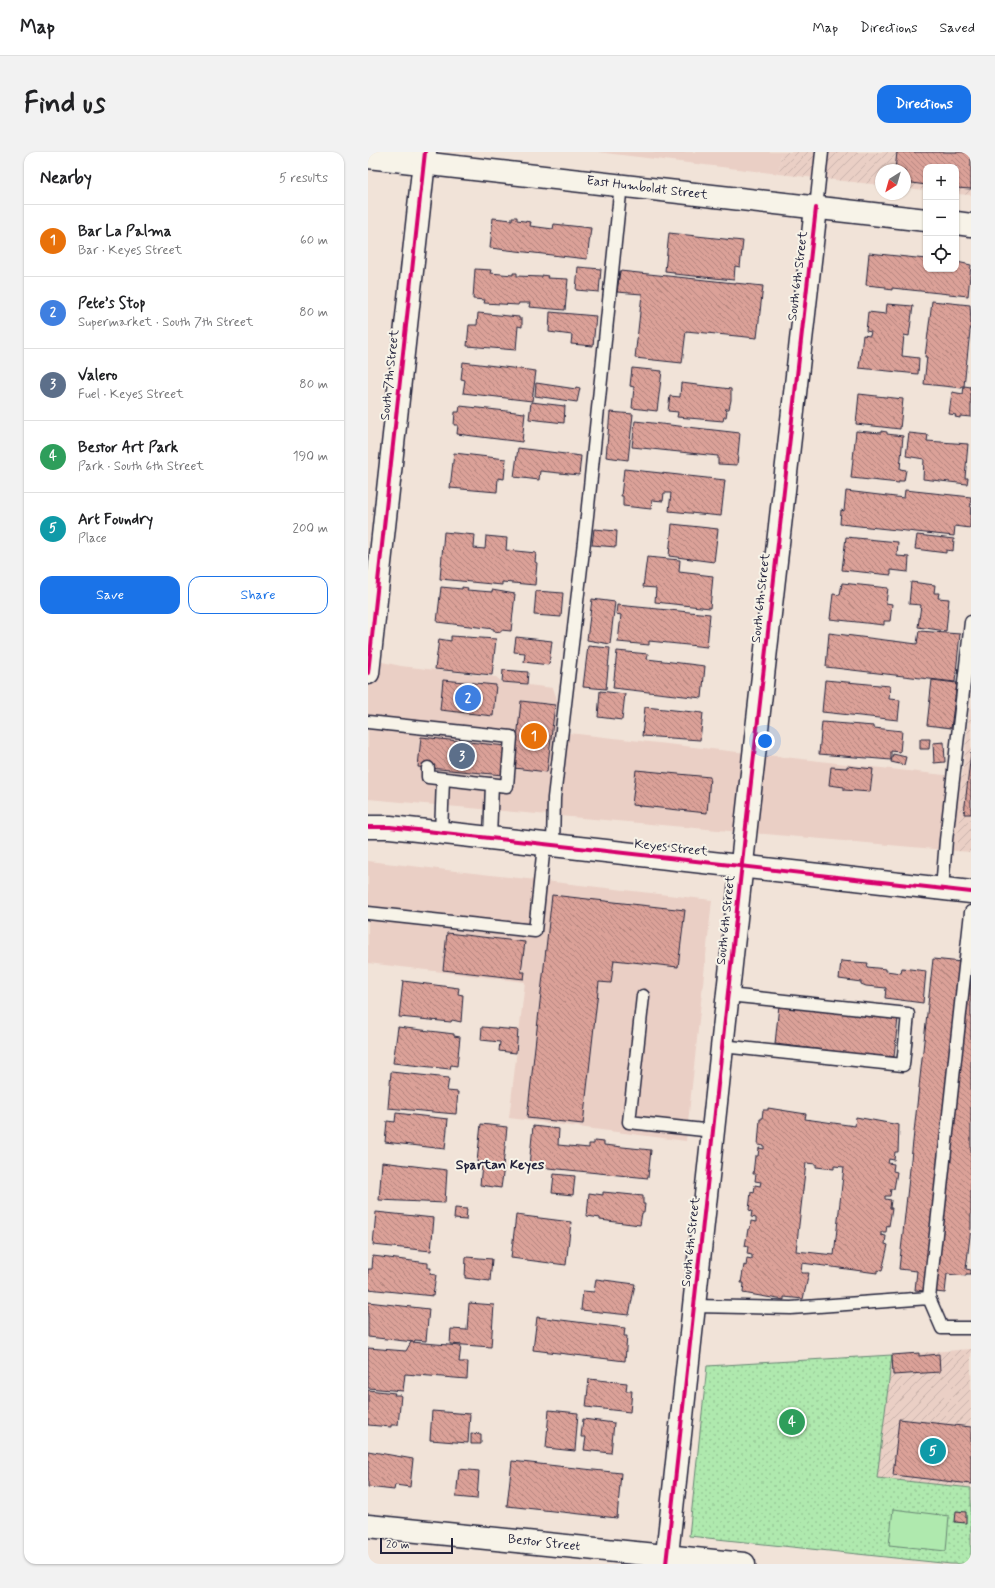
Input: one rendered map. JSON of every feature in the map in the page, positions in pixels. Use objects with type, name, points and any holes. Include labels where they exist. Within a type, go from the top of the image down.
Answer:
[{"type":"street","name":"East Humboldt Street","points":[[368,157],[424,158],[620,184],[923,220]]},
{"type":"street","name":"South 7th Street","points":[[368,673],[424,158]]},
{"type":"street","name":"South 6th Street","points":[[667,1560],[722,1046],[816,208]]},
{"type":"street","points":[[959,223],[971,225]]},
{"type":"street","name":"Keyes Street","points":[[368,827],[390,827],[441,834],[742,865],[971,892]]},
{"type":"street","name":"Bestor Street","points":[[368,1526],[667,1560],[744,1564]]},
{"type":"lane","points":[[816,208],[822,152]]},
{"type":"lane","points":[[368,913],[536,931],[549,845],[587,516],[620,184]]},
{"type":"lane","points":[[942,889],[946,840],[971,622]]},
{"type":"lane","points":[[368,722],[431,733],[486,739],[511,737],[507,786],[486,780],[457,775],[443,778],[428,777],[428,768]]},
{"type":"lane","points":[[441,834],[443,778]]},
{"type":"lane","points":[[486,780],[490,838]]},
{"type":"lane","points":[[971,912],[929,1298],[942,1328],[971,1328]]},
{"type":"lane","points":[[722,1046],[903,1065],[908,1014],[728,995]]},
{"type":"lane","points":[[643,996],[630,1122],[713,1131]]},
{"type":"lane","points":[[694,1306],[790,1308],[929,1298]]},
{"type":"shaded area","points":[[597,152],[781,152],[779,174]]},
{"type":"shaded area","points":[[781,152],[971,152],[971,195],[959,194],[959,164],[923,164],[923,190],[911,189],[911,164],[875,164],[875,184],[779,174]]},
{"type":"shaded area","points":[[368,659],[401,666],[496,677],[502,682],[553,688],[569,733],[962,777],[957,851],[368,799]]},
{"type":"shaded area","points":[[971,699],[971,852],[957,851],[962,777]]},
{"type":"shaded area","points":[[368,861],[712,900],[686,1141],[509,1118],[525,982],[368,963]]},
{"type":"shaded area","points":[[971,1349],[971,1488],[877,1478],[892,1355]]},
{"type":"green space","points":[[892,1355],[877,1478],[971,1488],[971,1564],[951,1564],[689,1536],[707,1366]]},
{"type":"green space","points":[[893,1509],[949,1516],[946,1551],[889,1545]]},
{"type":"building","points":[[897,152],[971,152],[971,189],[959,188],[959,164],[923,164],[923,185],[911,183],[911,164],[896,164]]},
{"type":"building","points":[[512,217],[517,217],[517,220],[531,222],[530,226],[553,229],[554,224],[591,228],[587,259],[490,248],[493,218],[512,220]]},
{"type":"building","points":[[669,233],[743,241],[740,267],[735,266],[734,280],[674,274],[674,272],[665,271]]},
{"type":"building","points":[[869,253],[923,259],[923,272],[959,272],[959,262],[971,265],[968,296],[892,288],[892,290],[886,289],[886,287],[866,285]]},
{"type":"building","points":[[578,267],[601,269],[599,292],[576,290]]},
{"type":"building","points":[[475,269],[491,270],[490,273],[513,275],[513,273],[517,273],[517,276],[542,277],[542,275],[548,276],[547,278],[568,279],[565,310],[529,307],[530,303],[519,303],[518,305],[484,303],[485,300],[473,299]]},
{"type":"building","points":[[620,271],[763,286],[757,338],[686,331],[682,363],[635,358],[642,294],[617,292]]},
{"type":"building","points":[[932,301],[970,305],[971,322],[964,386],[962,386],[962,388],[924,384],[927,357],[925,357]]},
{"type":"building","points":[[887,304],[913,306],[909,336],[904,335],[902,356],[919,358],[918,374],[859,368],[863,335],[870,336],[871,332],[866,331],[868,312],[886,314]]},
{"type":"building","points":[[550,312],[596,316],[593,346],[571,344],[572,335],[549,332]]},
{"type":"building","points":[[478,313],[519,317],[519,319],[522,319],[522,327],[518,326],[516,350],[467,346],[469,325],[477,325]]},
{"type":"building","points":[[463,362],[536,371],[532,401],[463,393],[465,380],[461,379]]},
{"type":"building","points":[[632,368],[662,371],[657,411],[632,408],[634,387],[630,386]]},
{"type":"building","points":[[536,383],[576,389],[576,387],[580,388],[577,402],[535,396]]},
{"type":"building","points":[[681,383],[731,389],[729,409],[725,409],[727,411],[726,417],[724,417],[723,421],[677,417],[678,412],[668,411],[670,396],[680,397]]},
{"type":"building","points":[[964,386],[971,387],[971,417],[955,417],[956,415],[949,414],[952,392],[963,394]]},
{"type":"building","points":[[859,394],[903,399],[900,429],[856,424]]},
{"type":"building","points":[[531,402],[565,406],[564,423],[529,419]]},
{"type":"building","points":[[460,406],[525,413],[522,442],[457,434],[458,425],[454,425],[455,412],[459,412]]},
{"type":"building","points":[[610,412],[633,414],[628,460],[606,457]]},
{"type":"building","points":[[635,421],[740,433],[737,465],[718,464],[718,456],[632,447]]},
{"type":"building","points":[[856,431],[881,433],[881,431],[887,432],[887,434],[903,436],[900,469],[906,470],[904,481],[899,481],[899,483],[851,478]]},
{"type":"building","points":[[909,433],[928,435],[927,441],[968,444],[965,478],[968,478],[967,484],[923,479],[924,459],[906,456]]},
{"type":"building","points":[[518,448],[581,456],[579,475],[540,471],[539,480],[514,477]]},
{"type":"building","points":[[454,453],[506,459],[504,479],[498,478],[497,492],[450,488]]},
{"type":"building","points":[[624,469],[725,480],[721,516],[669,511],[671,493],[664,493],[663,501],[652,500],[651,509],[623,506],[623,496],[621,496]]},
{"type":"building","points":[[905,490],[971,497],[970,528],[955,526],[954,536],[840,524],[841,510],[844,511],[846,491],[904,498]]},
{"type":"building","points":[[672,524],[718,529],[714,562],[669,556]]},
{"type":"building","points":[[594,529],[617,531],[616,547],[592,545]]},
{"type":"building","points":[[444,532],[475,535],[474,548],[485,549],[486,536],[507,538],[506,550],[536,553],[535,562],[537,563],[535,585],[502,582],[502,585],[440,579]]},
{"type":"building","points":[[917,535],[954,539],[953,551],[946,550],[946,553],[915,549]]},
{"type":"building","points":[[846,537],[898,542],[897,556],[909,557],[908,572],[891,570],[891,575],[842,570]]},
{"type":"building","points":[[647,557],[680,560],[679,572],[713,576],[710,608],[655,602],[656,588],[643,587]]},
{"type":"building","points":[[911,582],[935,585],[934,593],[939,593],[938,598],[949,599],[946,631],[918,627],[921,605],[909,604]]},
{"type":"building","points":[[842,583],[888,588],[886,603],[892,604],[890,621],[884,621],[884,625],[830,619],[833,594],[840,595]]},
{"type":"building","points":[[441,587],[462,589],[462,587],[468,588],[467,590],[492,592],[492,590],[515,594],[511,631],[501,630],[501,632],[494,631],[494,629],[437,622]]},
{"type":"building","points":[[536,591],[563,593],[561,617],[534,615]]},
{"type":"building","points":[[592,599],[615,602],[610,644],[587,640]]},
{"type":"building","points":[[617,605],[710,614],[707,647],[649,641],[649,645],[618,642],[621,615],[616,614]]},
{"type":"building","points":[[919,631],[960,634],[955,682],[826,667],[829,633],[917,644]]},
{"type":"building","points":[[451,636],[496,639],[492,675],[435,669],[439,639],[451,641]]},
{"type":"building","points":[[516,637],[552,641],[549,665],[524,662],[525,653],[514,652]]},
{"type":"building","points":[[588,646],[610,648],[606,689],[583,687]]},
{"type":"building","points":[[617,651],[648,654],[647,659],[705,666],[702,698],[613,688]]},
{"type":"building","points":[[503,670],[528,672],[527,684],[502,682]]},
{"type":"building","points":[[443,680],[496,685],[493,716],[440,710]]},
{"type":"building","points":[[825,680],[890,686],[889,699],[900,700],[898,720],[822,712]]},
{"type":"building","points":[[932,680],[957,683],[951,728],[927,725]]},
{"type":"building","points":[[600,691],[625,694],[622,720],[598,717]]},
{"type":"building","points":[[521,701],[555,705],[547,772],[514,768]]},
{"type":"building","points":[[645,707],[703,713],[700,740],[642,736]]},
{"type":"building","points":[[822,722],[874,726],[874,728],[902,731],[900,752],[891,751],[891,760],[819,754]]},
{"type":"building","points":[[421,737],[506,746],[503,775],[418,767]]},
{"type":"building","points":[[920,739],[930,739],[929,749],[920,749]]},
{"type":"building","points":[[944,742],[945,762],[934,763],[933,743]]},
{"type":"building","points":[[971,752],[971,814],[964,814]]},
{"type":"building","points":[[893,754],[906,757],[904,765],[891,762]]},
{"type":"building","points":[[847,766],[873,769],[870,792],[844,790],[844,787],[829,785],[831,767],[847,768]]},
{"type":"building","points":[[636,770],[710,777],[707,813],[632,805]]},
{"type":"building","points":[[552,895],[685,910],[678,967],[614,960],[611,983],[599,982],[583,1124],[527,1118]]},
{"type":"building","points":[[447,933],[525,942],[521,972],[525,972],[524,979],[443,970]]},
{"type":"building","points":[[933,959],[971,963],[971,1228],[966,1269],[971,1270],[971,1274],[966,1274],[966,1276],[947,1274],[945,1293],[915,1290],[917,1271],[899,1269]]},
{"type":"building","points":[[841,961],[868,963],[867,967],[886,969],[886,971],[901,973],[902,968],[926,971],[923,1003],[885,998],[886,988],[866,986],[861,984],[861,982],[839,979]]},
{"type":"building","points":[[403,981],[459,988],[458,994],[463,995],[461,1022],[452,1020],[451,1022],[399,1017]]},
{"type":"building","points":[[779,1005],[898,1018],[894,1057],[889,1056],[889,1058],[775,1044]]},
{"type":"building","points":[[398,1027],[454,1034],[454,1036],[460,1037],[457,1066],[451,1065],[450,1069],[393,1063]]},
{"type":"building","points":[[482,1027],[518,1030],[516,1053],[499,1051],[500,1042],[481,1040]]},
{"type":"building","points":[[391,1072],[449,1078],[447,1091],[458,1092],[456,1114],[388,1108]]},
{"type":"building","points":[[768,1108],[806,1114],[805,1119],[855,1126],[856,1117],[899,1125],[898,1152],[895,1152],[894,1160],[889,1159],[888,1163],[894,1164],[893,1171],[897,1172],[894,1189],[891,1189],[890,1196],[885,1196],[885,1199],[891,1200],[890,1208],[892,1208],[889,1226],[887,1225],[886,1232],[881,1232],[881,1235],[886,1236],[885,1244],[888,1245],[882,1271],[877,1270],[877,1273],[802,1263],[801,1273],[809,1273],[803,1299],[784,1297],[784,1300],[743,1293],[744,1283],[741,1283],[744,1265],[746,1266],[747,1258],[752,1259],[752,1255],[747,1254],[748,1247],[745,1246],[748,1229],[750,1229],[751,1221],[756,1222],[756,1218],[751,1217],[752,1211],[749,1210],[751,1192],[754,1193],[755,1185],[760,1186],[761,1182],[755,1181],[756,1174],[753,1174],[755,1156],[758,1156],[759,1148],[764,1149],[764,1146],[758,1145],[760,1119],[762,1119],[763,1110],[768,1110]],"holes":[[[806,1163],[816,1164],[816,1167],[834,1169],[834,1166],[844,1167],[834,1255],[796,1251]]]},
{"type":"building","points":[[396,1113],[448,1119],[445,1149],[385,1142],[387,1121],[395,1122]]},
{"type":"building","points":[[481,1124],[507,1127],[503,1166],[477,1162]]},
{"type":"building","points":[[533,1126],[559,1129],[558,1145],[589,1148],[589,1144],[594,1144],[594,1141],[604,1142],[604,1145],[651,1150],[648,1178],[529,1166]]},
{"type":"building","points":[[382,1162],[447,1170],[445,1203],[379,1200]]},
{"type":"building","points":[[482,1164],[504,1167],[501,1188],[480,1185]]},
{"type":"building","points":[[554,1174],[575,1176],[573,1195],[552,1193]]},
{"type":"building","points":[[603,1192],[643,1196],[643,1204],[645,1204],[640,1225],[600,1220],[600,1218],[587,1216],[589,1193],[603,1195]]},
{"type":"building","points":[[455,1208],[467,1209],[466,1220],[454,1219]]},
{"type":"building","points":[[376,1212],[434,1218],[431,1251],[373,1245]]},
{"type":"building","points":[[516,1215],[571,1222],[566,1265],[511,1258]]},
{"type":"building","points":[[373,1256],[428,1263],[428,1268],[431,1268],[430,1274],[436,1275],[433,1296],[368,1289],[368,1269],[372,1269]]},
{"type":"building","points":[[466,1257],[492,1259],[490,1281],[465,1278]]},
{"type":"building","points":[[596,1279],[635,1284],[629,1315],[581,1310],[583,1291],[594,1292]]},
{"type":"building","points":[[368,1302],[429,1309],[426,1341],[415,1340],[414,1342],[368,1337]]},
{"type":"building","points":[[469,1303],[494,1305],[491,1347],[450,1344],[451,1329],[467,1330]]},
{"type":"building","points":[[537,1317],[625,1328],[624,1336],[627,1336],[625,1361],[533,1350]]},
{"type":"building","points":[[411,1342],[461,1346],[459,1362],[468,1362],[467,1379],[405,1374],[403,1391],[368,1388],[368,1348],[406,1351]]},
{"type":"building","points":[[919,1353],[919,1356],[939,1354],[940,1372],[893,1375],[892,1355]]},
{"type":"building","points":[[589,1379],[627,1383],[626,1391],[632,1391],[630,1412],[586,1407]]},
{"type":"building","points":[[368,1390],[401,1395],[398,1425],[391,1425],[391,1427],[368,1425]]},
{"type":"building","points":[[549,1410],[578,1413],[575,1451],[546,1448]]},
{"type":"building","points":[[432,1411],[470,1414],[468,1443],[430,1440]]},
{"type":"building","points":[[583,1419],[614,1423],[611,1453],[584,1450],[586,1437],[581,1437]]},
{"type":"building","points":[[899,1419],[971,1427],[971,1484],[893,1475]]},
{"type":"building","points":[[471,1433],[481,1434],[481,1444],[471,1444]]},
{"type":"building","points":[[368,1451],[413,1459],[410,1487],[395,1485],[394,1490],[368,1487]]},
{"type":"building","points":[[512,1461],[621,1473],[617,1518],[507,1506]]},
{"type":"building","points":[[459,1469],[479,1471],[477,1499],[456,1497]]},
{"type":"building","points":[[956,1511],[966,1512],[966,1523],[955,1522]]},
{"type":"cycle path","points":[[368,673],[425,152]]},
{"type":"cycle path","points":[[666,1564],[747,817],[816,208]]},
{"type":"cycle path","points":[[368,827],[390,827],[971,892]]},
{"type":"place","name":"Pete’s Stop","points":[[468,698]]},
{"type":"place","name":"Bar La Palma","points":[[534,736]]},
{"type":"place","name":"Valero","points":[[462,756]]},
{"type":"place","name":"Bestor Art Park","points":[[792,1422]]},
{"type":"place","name":"Art Foundry","points":[[933,1451]]},
{"type":"district","name":"Spartan Keyes","points":[[500,1165]]}]
